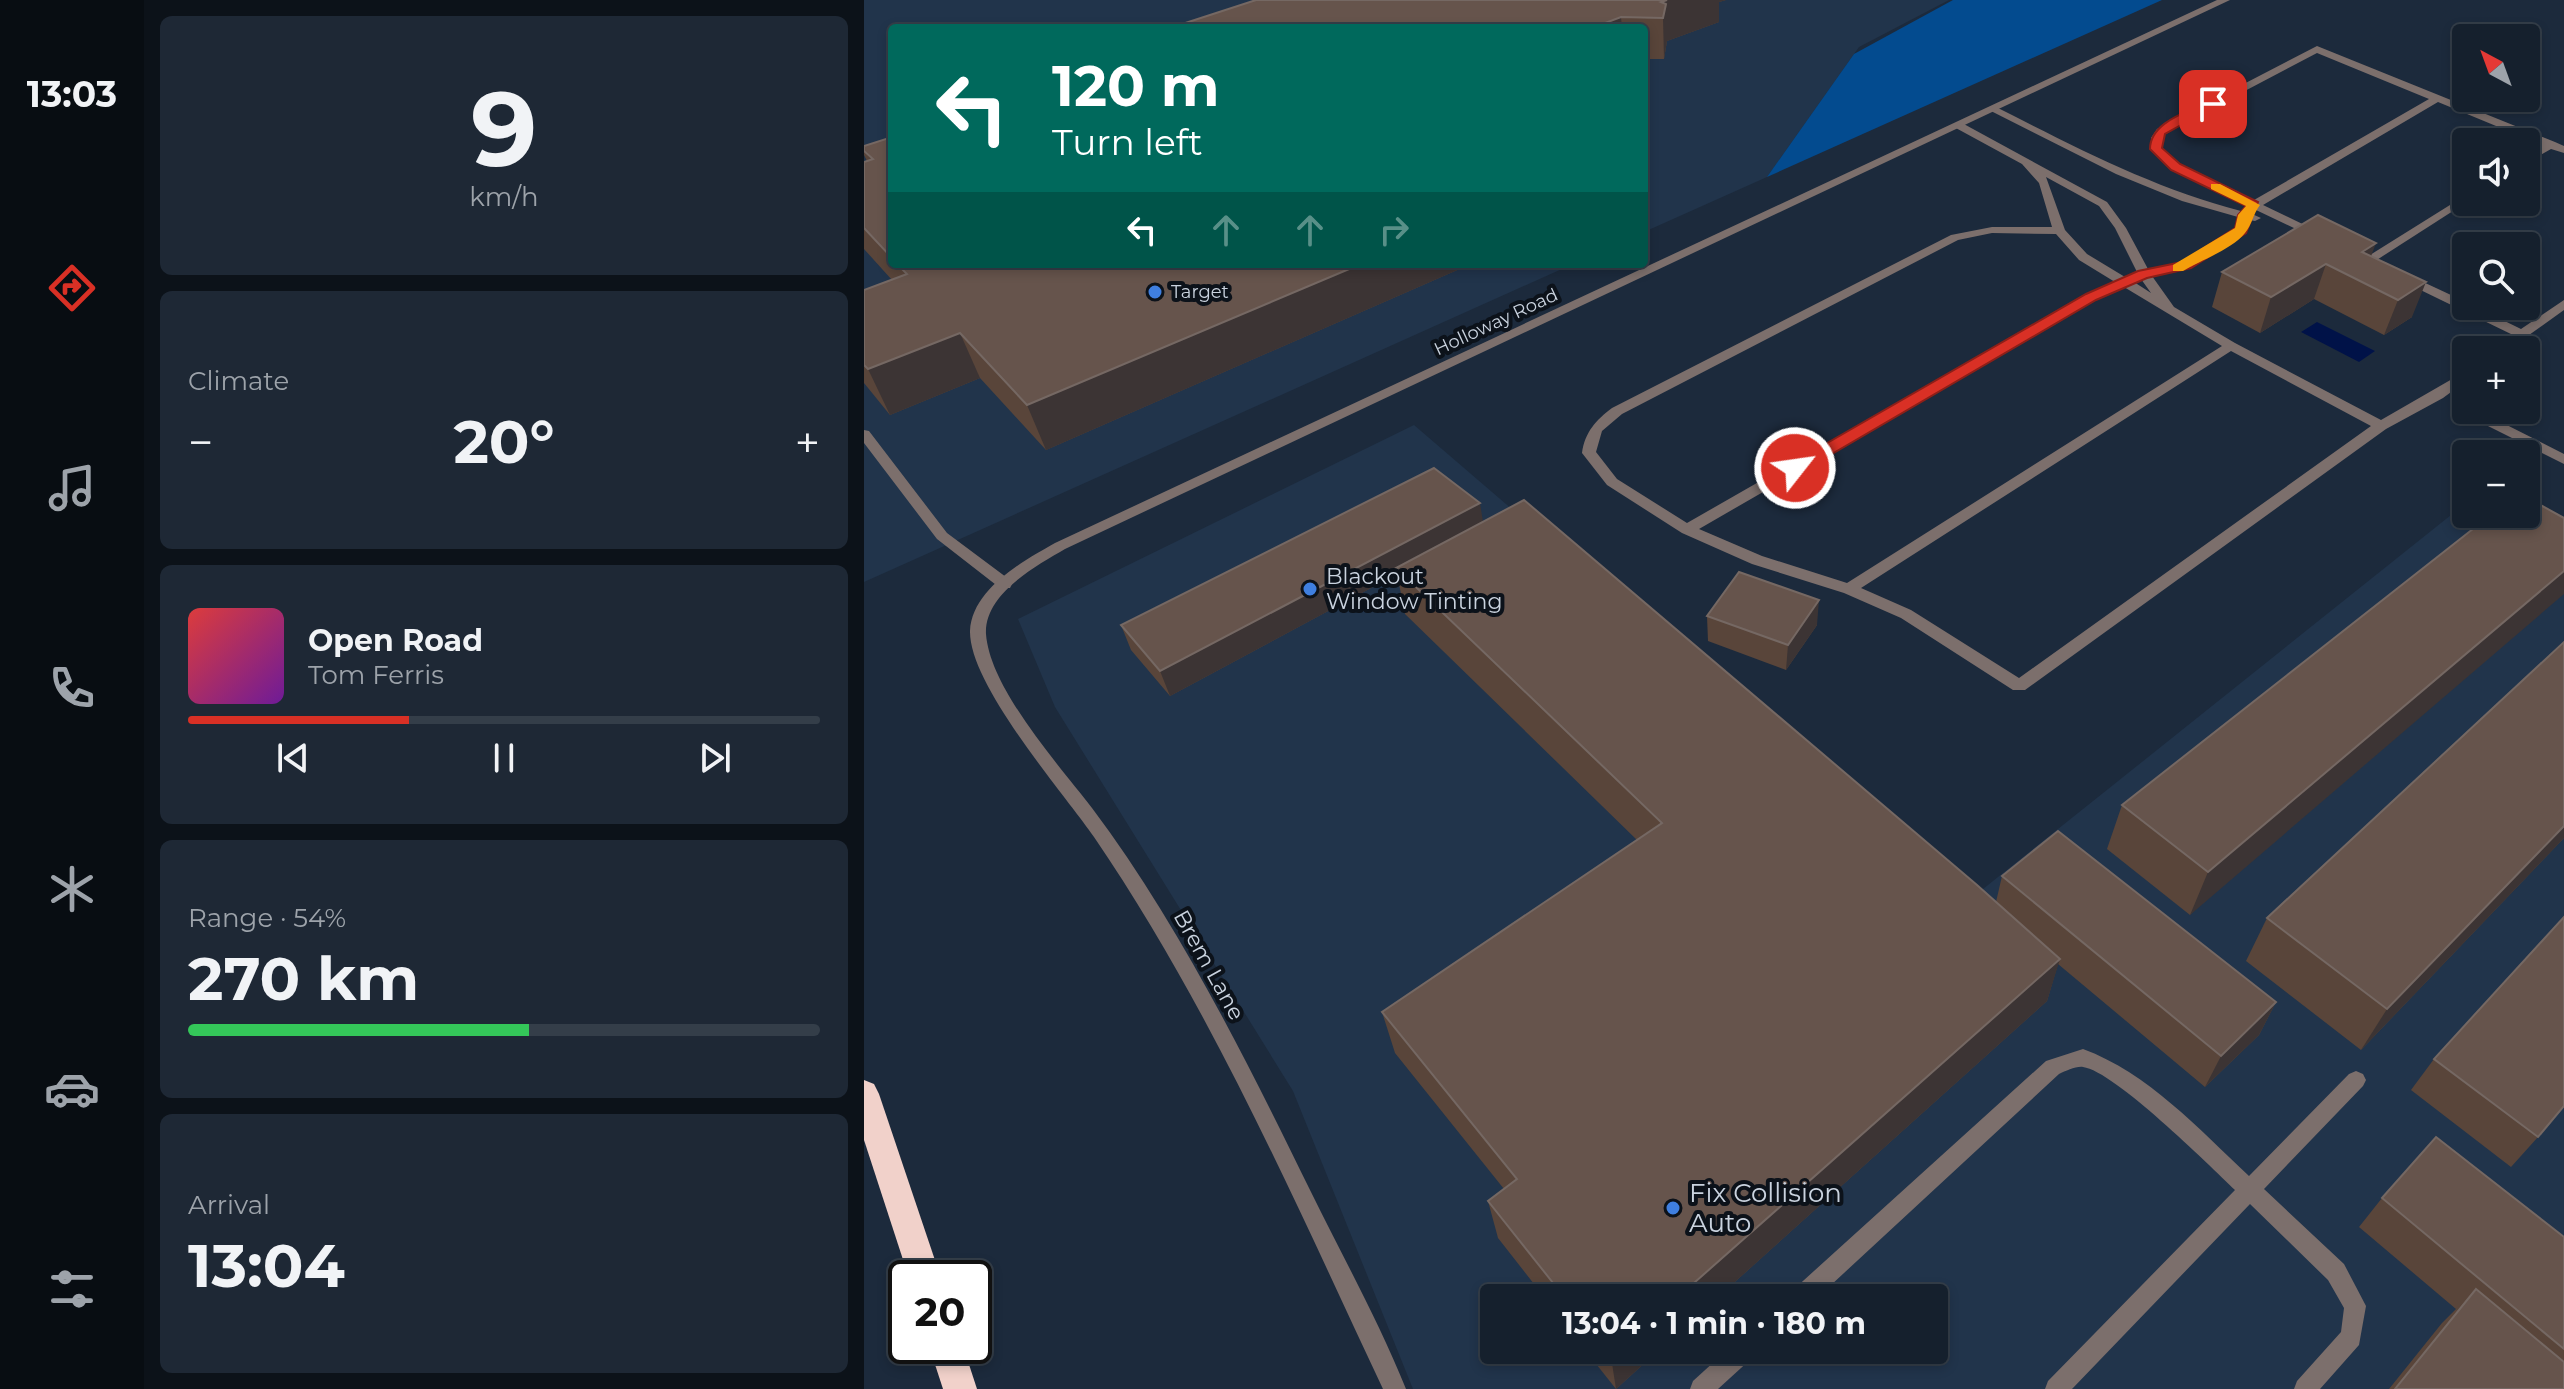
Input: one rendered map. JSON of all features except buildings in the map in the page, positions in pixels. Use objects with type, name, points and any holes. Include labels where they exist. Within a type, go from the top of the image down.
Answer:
[{"type":"highway","points":[[864,1094],[919,1260]]},
{"type":"highway","points":[[952,1364],[960,1389]]},
{"type":"street","name":"Holloway Road","points":[[1005,584],[1032,561],[1060,546],[2225,0]]},
{"type":"street","points":[[2249,210],[2163,158],[2156,149],[2156,138],[2161,131],[2317,49],[2564,150]]},
{"type":"street","points":[[1687,530],[2091,297],[2142,274],[2186,265],[2242,230],[2249,210],[2438,98]]},
{"type":"street","points":[[1992,109],[2130,178],[2249,210],[2300,227],[2327,240]]},
{"type":"street","points":[[1958,125],[2103,204],[2115,217],[2142,274],[2165,301],[2188,321]]},
{"type":"street","points":[[2540,151],[2551,144]]},
{"type":"street","points":[[2022,158],[2044,182],[2059,231],[2083,257],[2231,346],[2381,426]]},
{"type":"street","points":[[2368,260],[2452,207]]},
{"type":"street","points":[[2059,231],[1992,230],[1955,237],[1617,411],[1600,424],[1590,440],[1589,453],[1596,466],[1612,482],[1687,530],[1757,560],[1849,589],[1906,614],[2019,686],[2381,426],[2452,385]]},
{"type":"street","points":[[2355,254],[2382,267]]},
{"type":"street","points":[[2396,274],[2522,334]]},
{"type":"street","points":[[2519,336],[2564,304]]},
{"type":"street","points":[[1849,589],[2231,346]]},
{"type":"street","points":[[2438,395],[2452,402]]},
{"type":"street","points":[[2494,424],[2564,460]]},
{"type":"street","points":[[864,434],[942,536],[1005,584]]},
{"type":"street","name":"Brem Lane","points":[[1005,584],[986,607],[978,630],[981,651],[990,673],[1024,729],[1090,817],[1145,900],[1201,998],[1268,1124],[1395,1389]]},
{"type":"street","points":[[1816,1284],[2053,1067],[2083,1058],[2110,1068],[2150,1098],[2336,1272],[2355,1306],[2351,1337],[2305,1389]]},
{"type":"street","points":[[2056,1389],[2356,1080]]},
{"type":"street","points":[[1701,1389],[1729,1364]]},
{"type":"shaded area","points":[[864,0],[1949,0],[1859,47],[1767,177],[1648,230],[1648,24],[888,24],[888,268],[1564,268],[864,582]]},
{"type":"shaded area","points":[[1953,0],[2162,0],[1767,177],[1854,54]]},
{"type":"shaded area","points":[[2317,322],[2375,351],[2359,362],[2301,332]]},
{"type":"shaded area","points":[[1414,425],[1968,901],[2452,514],[2452,528],[2532,528],[2564,546],[2564,1389],[1413,1389],[1293,1091],[1055,707],[1018,619]]},
{"type":"slow traffic","points":[[2178,268],[2242,230],[2244,215],[2254,205],[2215,186]]},
{"type":"place","name":"Target","points":[[1155,292]]},
{"type":"place","name":"Blackout Window Tinting","points":[[1310,589]]},
{"type":"place","name":"Fix Collision Auto","points":[[1673,1208]]},
{"type":"route","points":[[1795,468],[2091,297],[2142,274],[2186,265],[2242,230],[2244,215],[2254,205],[2176,167],[2156,149],[2156,138],[2161,131],[2213,104]]}]
